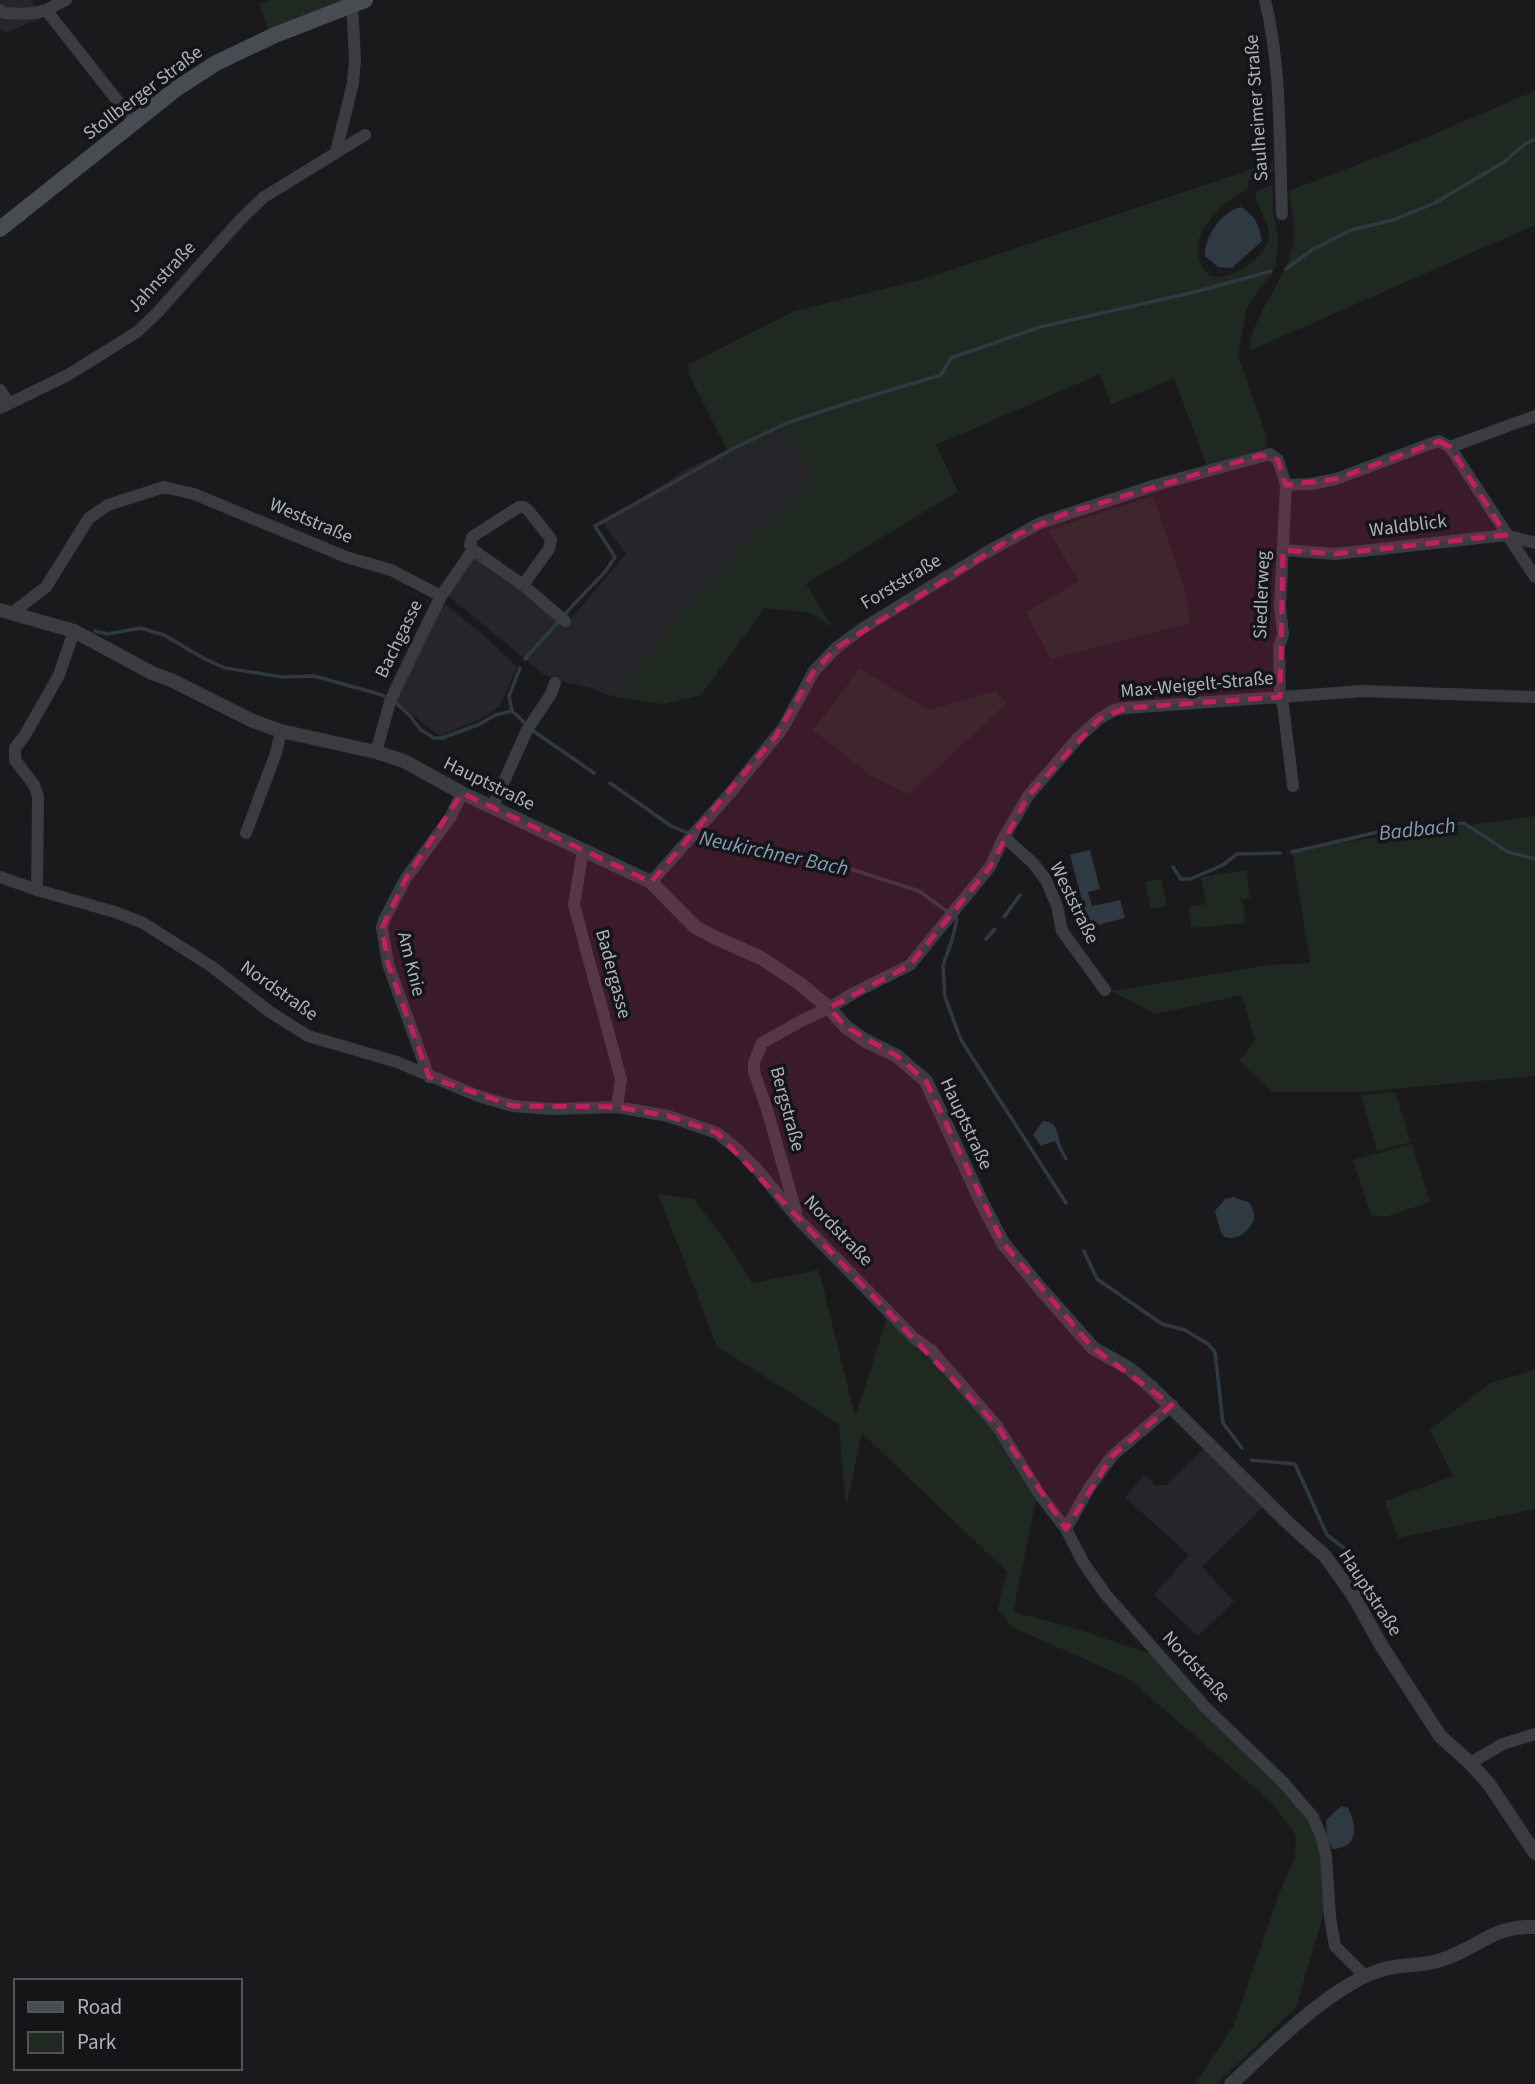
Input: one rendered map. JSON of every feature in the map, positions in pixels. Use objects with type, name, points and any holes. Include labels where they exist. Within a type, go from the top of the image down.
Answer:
[{"type":"main road","name":"Stollberger Straße","points":[[0,229],[176,89],[216,63],[275,35],[359,2]]},
{"type":"street","points":[[0,10],[4,13],[34,14],[66,0]]},
{"type":"street","name":"Saulheimer Straße","points":[[1265,0],[1272,31],[1278,104],[1282,214]]},
{"type":"street","points":[[336,152],[353,83],[359,2]]},
{"type":"street","points":[[46,10],[135,123]]},
{"type":"street","name":"Jahnstraße","points":[[4,406],[68,375],[137,332],[264,197],[365,135]]},
{"type":"street","points":[[0,390],[4,406]]},
{"type":"street","points":[[1450,447],[1535,416]]},
{"type":"street","points":[[1286,485],[1336,479],[1439,441],[1450,447],[1535,577]]},
{"type":"street","name":"Siedlerweg","points":[[1270,454],[1278,460],[1286,485],[1280,606],[1283,635],[1279,646],[1280,697],[1293,786]]},
{"type":"street","name":"Forststraße","points":[[651,882],[731,792],[783,728],[814,671],[836,648],[863,628],[1040,523],[1156,485],[1270,454]]},
{"type":"street","name":"Weststraße","points":[[6,612],[46,587],[89,518],[108,505],[164,487],[194,494],[346,558],[391,570],[441,596]]},
{"type":"street","name":"Bachgasse","points":[[376,752],[391,700],[441,596],[473,550],[470,545],[472,537],[519,507],[528,510],[551,539],[549,549],[523,585]]},
{"type":"street","name":"Waldblick","points":[[1284,550],[1335,554],[1506,535],[1535,543]]},
{"type":"street","points":[[473,550],[523,585],[561,617]]},
{"type":"street","name":"Hauptstraße","points":[[6,612],[74,631],[152,673],[253,721],[281,731],[376,752],[404,761],[492,808],[651,882],[695,927],[761,958],[830,1008],[846,1027],[866,1041],[897,1056],[926,1081],[1003,1243],[1093,1348],[1130,1370],[1172,1405],[1288,1523],[1325,1556],[1353,1595],[1381,1645],[1440,1736],[1489,1784],[1535,1853]]},
{"type":"street","points":[[37,890],[38,796],[34,785],[13,756],[15,748],[59,675],[74,631]]},
{"type":"street","points":[[492,808],[529,727],[551,694],[555,683]]},
{"type":"street","name":"Max-Weigelt-Straße","points":[[830,1008],[910,965],[990,867],[1004,836],[1028,796],[1078,738],[1099,719],[1114,710],[1363,691],[1535,697]]},
{"type":"street","points":[[246,834],[276,754],[281,731]]},
{"type":"street","name":"Am Knie","points":[[429,1077],[388,964],[382,928],[406,878],[450,818],[462,793]]},
{"type":"street","name":"Weststraße","points":[[1004,836],[1033,863],[1046,880],[1057,905],[1062,931],[1105,990]]},
{"type":"street","name":"Badergasse","points":[[583,850],[574,905],[621,1079],[617,1107]]},
{"type":"street","name":"Nordstraße","points":[[0,877],[143,923],[211,966],[270,1012],[308,1036],[397,1062],[478,1096],[513,1106],[552,1109],[617,1107],[668,1116],[717,1133],[756,1168],[798,1219],[914,1338],[931,1350],[997,1426],[1040,1495],[1066,1529],[1083,1562],[1132,1626],[1206,1708],[1282,1781],[1313,1817],[1326,1856],[1330,1917],[1335,1945],[1365,1976]]},
{"type":"street","name":"Bergstraße","points":[[798,1219],[754,1072],[754,1062],[762,1043],[769,1037],[830,1008]]},
{"type":"street","points":[[1066,1529],[1112,1456],[1172,1405]]},
{"type":"street","points":[[1470,1763],[1503,1744],[1535,1734]]},
{"type":"street","points":[[1231,2084],[1292,2028],[1338,1992],[1365,1976],[1382,1969],[1440,1961],[1505,1929],[1535,1927]]},
{"type":"highlighted area","points":[[1439,441],[1450,447],[1506,535],[1335,554],[1283,550],[1280,697],[1126,708],[1099,719],[1028,796],[990,867],[910,965],[829,1008],[846,1027],[897,1056],[926,1081],[1003,1243],[1093,1348],[1172,1405],[1112,1456],[1066,1529],[997,1426],[717,1133],[668,1116],[617,1107],[513,1106],[429,1077],[388,964],[382,928],[406,878],[462,793],[651,882],[775,737],[814,671],[836,648],[1018,534],[1064,514],[1261,455],[1278,460],[1286,485],[1336,479]]},
{"type":"shaded area","points":[[0,0],[32,0],[42,18],[6,33],[0,29]]},
{"type":"shaded area","points":[[1241,207],[1256,221],[1262,241],[1232,268],[1218,267],[1205,256],[1211,233],[1221,219]]},
{"type":"shaded area","points":[[780,431],[815,477],[747,539],[614,697],[543,674],[446,594],[475,558],[567,623],[626,554],[603,523],[687,469],[727,450],[744,449],[746,454]]},
{"type":"shaded area","points":[[442,602],[486,637],[517,667],[500,706],[481,719],[440,736],[394,701]]},
{"type":"shaded area","points":[[1090,850],[1100,889],[1088,892],[1092,906],[1120,900],[1125,918],[1089,927],[1070,855]]},
{"type":"shaded area","points":[[1043,1121],[1056,1128],[1068,1159],[1065,1161],[1055,1141],[1041,1146],[1033,1135]]},
{"type":"shaded area","points":[[1233,1197],[1250,1203],[1254,1221],[1242,1235],[1229,1238],[1224,1237],[1220,1230],[1215,1211],[1225,1199]]},
{"type":"shaded area","points":[[1205,1448],[1262,1508],[1202,1567],[1234,1601],[1198,1636],[1154,1595],[1189,1555],[1125,1497],[1145,1475],[1155,1485],[1166,1485]]},
{"type":"shaded area","points":[[1341,1806],[1348,1808],[1354,1834],[1348,1845],[1333,1849],[1327,1838],[1326,1820]]},
{"type":"green space","points":[[270,0],[348,0],[269,30],[259,4]]},
{"type":"green space","points":[[1535,91],[1535,225],[1249,351],[1260,314],[1285,268],[1292,248],[1294,224],[1289,191],[1413,143]]},
{"type":"green space","points":[[1273,162],[1273,172],[1247,181],[1248,187],[1216,213],[1202,231],[1198,248],[1204,270],[1213,276],[1224,276],[1248,265],[1265,247],[1269,238],[1268,226],[1258,204],[1256,191],[1273,185],[1273,212],[1278,236],[1276,264],[1272,274],[1246,310],[1238,356],[1267,437],[1266,448],[1207,466],[1174,378],[1111,405],[1100,374],[936,445],[958,491],[806,584],[832,627],[811,613],[765,608],[701,695],[662,704],[614,697],[747,539],[815,477],[780,431],[746,454],[744,449],[727,450],[690,377],[688,365],[795,311],[921,280]]},
{"type":"green space","points":[[1153,496],[1186,594],[1190,623],[1051,659],[1026,612],[1079,581],[1048,530]]},
{"type":"green space","points":[[860,669],[929,710],[995,691],[1007,703],[909,794],[873,777],[813,730]]},
{"type":"green space","points":[[1535,816],[1535,1076],[1359,1092],[1273,1092],[1239,1061],[1255,1041],[1242,995],[1156,1014],[1111,991],[1268,965],[1310,963],[1292,849]]},
{"type":"green space","points":[[1246,870],[1250,898],[1238,900],[1242,901],[1244,907],[1245,923],[1191,928],[1189,907],[1206,904],[1201,877]]},
{"type":"green space","points":[[1161,879],[1167,906],[1151,909],[1145,882]]},
{"type":"green space","points":[[1395,1092],[1411,1142],[1377,1151],[1361,1095]]},
{"type":"green space","points":[[1412,1144],[1430,1202],[1385,1217],[1371,1215],[1353,1160]]},
{"type":"green space","points":[[658,1194],[694,1199],[725,1240],[752,1283],[819,1270],[855,1417],[887,1318],[945,1371],[992,1426],[1037,1495],[1013,1612],[1074,1628],[1154,1655],[1279,1782],[1309,1820],[1324,1856],[1327,1902],[1296,2007],[1217,2084],[1195,2084],[1233,2027],[1279,1894],[1295,1857],[1296,1835],[1272,1803],[1129,1679],[1012,1627],[998,1610],[1007,1572],[862,1433],[846,1507],[839,1424],[717,1346]]},
{"type":"green space","points":[[1535,1370],[1535,1509],[1398,1538],[1385,1501],[1453,1476],[1430,1430],[1490,1383]]},
{"type":"waterway","points":[[1286,269],[1312,250],[1351,230],[1393,220],[1435,203],[1504,162],[1535,139]]},
{"type":"waterway","points":[[525,659],[605,572],[615,557],[595,526],[732,449],[787,423],[941,375],[951,358],[1040,327],[1195,292],[1271,271]]},
{"type":"waterway","name":"Neukirchner Bach","points":[[95,631],[107,634],[141,628],[164,635],[225,668],[283,677],[314,676],[388,698]]},
{"type":"waterway","points":[[512,711],[509,696],[520,668]]},
{"type":"waterway","name":"Neukirchner Bach","points":[[395,702],[421,730],[434,738],[442,738],[480,724],[495,715],[512,711],[527,725]]},
{"type":"waterway","name":"Neukirchner Bach","points":[[532,730],[594,773]]},
{"type":"waterway","name":"Neukirchner Bach","points":[[610,783],[671,826],[690,834]]},
{"type":"waterway","name":"Badbach","points":[[1292,852],[1378,832],[1464,823],[1508,852],[1535,859]]},
{"type":"waterway","name":"Neukirchner Bach","points":[[697,838],[823,860],[919,891],[948,912]]},
{"type":"waterway","points":[[1173,867],[1181,879],[1190,879],[1223,865],[1237,854],[1280,853]]},
{"type":"waterway","points":[[1004,917],[1020,895]]},
{"type":"waterway","name":"Neukirchner Bach","points":[[954,917],[957,919],[943,965],[945,997],[961,1040],[1066,1203]]},
{"type":"waterway","points":[[986,939],[995,929]]},
{"type":"waterway","name":"Neukirchner Bach","points":[[1084,1251],[1097,1279],[1162,1324],[1185,1330],[1208,1344],[1215,1352],[1223,1423],[1242,1448]]},
{"type":"waterway","name":"Neukirchner Bach","points":[[1251,1460],[1295,1464],[1327,1535],[1344,1548],[1357,1564],[1360,1575],[1359,1590]]}]
